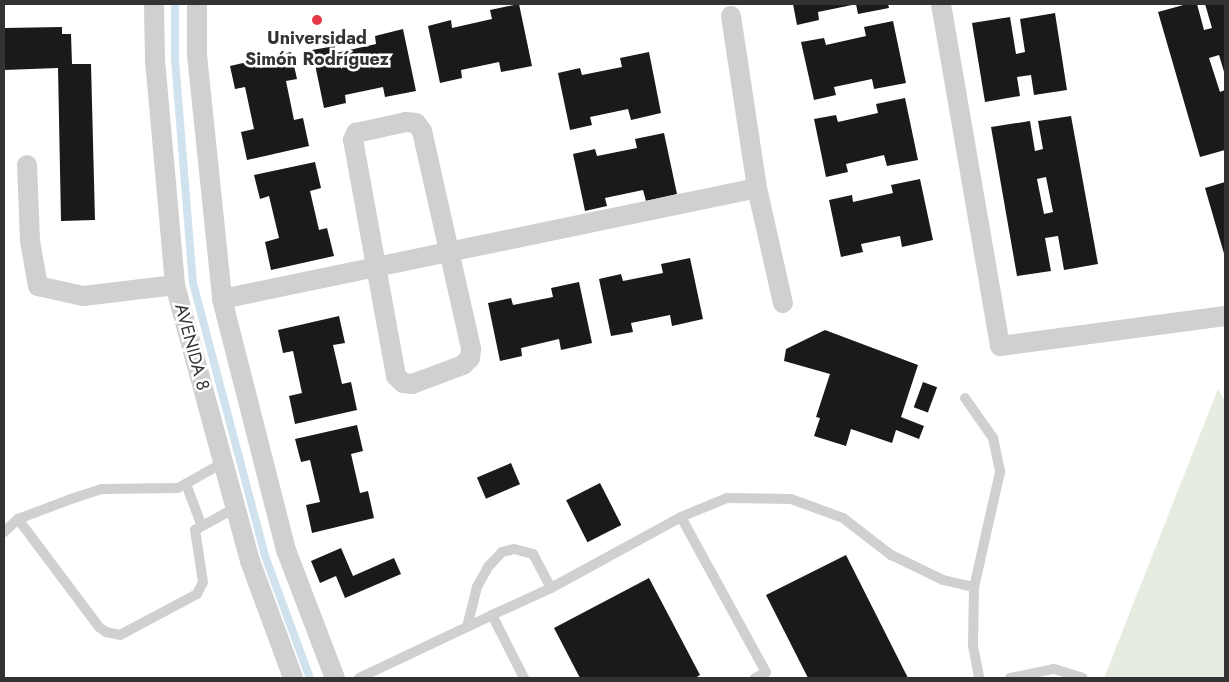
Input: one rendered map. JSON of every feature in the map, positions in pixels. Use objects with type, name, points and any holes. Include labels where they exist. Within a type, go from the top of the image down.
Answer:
[{"type":"street","name":"AVENIDA 8","points":[[154,4],[155,60],[175,285],[250,561],[293,678]]},
{"type":"street","points":[[197,4],[197,55],[222,300],[286,550],[335,678]]},
{"type":"street","points":[[941,4],[1000,346],[1225,316]]},
{"type":"street","points":[[731,16],[757,188],[783,303]]},
{"type":"street","points":[[406,122],[416,123],[422,130],[472,349],[470,358],[463,365],[412,384],[403,383],[396,376],[375,269],[354,150],[356,133],[406,122]]},
{"type":"street","points":[[27,164],[30,241],[38,286],[83,296],[175,285]]},
{"type":"street","points":[[222,300],[757,188]]},
{"type":"lane","points":[[965,398],[992,438],[1000,472],[974,587],[973,646],[979,678]]},
{"type":"lane","points":[[4,532],[18,519],[102,489],[178,488],[223,463]]},
{"type":"lane","points":[[186,484],[201,524]]},
{"type":"lane","points":[[359,678],[551,588],[681,517],[726,498],[791,498],[843,518],[891,555],[943,580],[974,587]]},
{"type":"lane","points":[[18,519],[99,626],[106,632],[120,635],[197,594],[203,582],[195,530],[201,524],[236,508]]},
{"type":"lane","points":[[681,517],[767,675],[755,678]]},
{"type":"lane","points":[[466,627],[476,587],[488,567],[502,552],[514,549],[533,554],[551,588]]},
{"type":"lane","points":[[492,615],[524,678]]},
{"type":"lane","points":[[1010,678],[1054,669],[1083,678]]},
{"type":"shaded area","points":[[1218,389],[1225,401],[1225,678],[1104,678]]},
{"type":"building","points":[[519,4],[532,66],[501,72],[499,62],[461,70],[462,78],[440,83],[428,26],[451,20],[452,28],[492,19],[490,10]]},
{"type":"building","points":[[793,4],[852,5],[818,12],[819,20],[797,25]]},
{"type":"building","points":[[856,4],[888,4],[889,8],[858,14]]},
{"type":"building","points":[[1187,4],[1197,4],[1204,30],[1212,28],[1205,4],[1225,4],[1225,75],[1219,55],[1209,58],[1220,92],[1225,90],[1225,150],[1200,157],[1158,12]]},
{"type":"building","points":[[1055,13],[1067,90],[1034,95],[1031,75],[1017,77],[1020,96],[985,102],[972,23],[1010,17],[1016,54],[1025,52],[1020,19]]},
{"type":"building","points":[[893,21],[906,83],[874,89],[872,79],[834,87],[836,95],[814,100],[801,42],[824,38],[826,45],[866,36],[864,27]]},
{"type":"building","points":[[62,27],[62,34],[71,34],[72,64],[91,64],[95,220],[61,221],[58,68],[4,70],[4,28]]},
{"type":"building","points":[[403,29],[416,91],[385,97],[383,87],[345,95],[346,103],[324,108],[312,50],[335,46],[336,53],[376,44],[375,36]]},
{"type":"building","points":[[291,52],[297,79],[286,81],[294,120],[303,118],[309,146],[247,160],[241,132],[254,129],[245,87],[235,89],[230,66]]},
{"type":"building","points":[[649,52],[661,113],[631,120],[628,109],[590,117],[592,125],[570,130],[558,73],[580,68],[582,75],[622,67],[620,58]]},
{"type":"building","points":[[905,98],[918,160],[887,166],[884,155],[846,164],[848,172],[826,177],[814,119],[836,115],[838,122],[878,113],[876,104]]},
{"type":"building","points":[[1071,116],[1098,264],[1064,270],[1058,236],[1045,238],[1051,271],[1017,276],[991,127],[1030,121],[1035,151],[1043,149],[1038,121]],"holes":[[[1046,177],[1053,212],[1044,214],[1037,179]]]},
{"type":"building","points":[[664,133],[677,194],[646,201],[643,190],[605,198],[607,206],[585,211],[573,154],[595,149],[597,156],[637,148],[635,139]]},
{"type":"building","points":[[315,162],[321,188],[310,191],[319,230],[327,228],[334,256],[271,270],[265,242],[279,238],[269,196],[260,199],[254,175]]},
{"type":"building","points":[[920,179],[933,240],[902,247],[900,236],[861,244],[863,252],[841,257],[829,200],[852,195],[853,202],[893,193],[891,185]]},
{"type":"building","points":[[1225,182],[1225,257],[1205,188]]},
{"type":"building","points":[[690,258],[703,319],[672,326],[670,315],[631,323],[633,332],[611,336],[599,279],[621,274],[623,281],[663,273],[661,264]]},
{"type":"building","points":[[579,282],[592,343],[561,350],[559,339],[521,348],[522,356],[500,361],[488,303],[511,298],[513,305],[553,297],[551,288]]},
{"type":"building","points":[[339,316],[345,343],[333,345],[342,384],[351,382],[357,410],[295,424],[289,396],[302,393],[293,351],[283,353],[278,330]]},
{"type":"building","points":[[825,330],[918,365],[901,417],[924,426],[919,439],[896,430],[892,443],[851,429],[846,446],[814,436],[820,418],[816,417],[830,374],[784,361],[786,349]]},
{"type":"building","points":[[923,382],[937,387],[928,413],[914,407]]},
{"type":"building","points":[[357,425],[363,451],[351,454],[360,493],[368,491],[374,518],[312,533],[306,505],[320,502],[310,460],[301,462],[295,439]]},
{"type":"building","points":[[511,463],[520,484],[486,499],[477,477]]},
{"type":"building","points":[[600,483],[621,525],[587,542],[566,500]]},
{"type":"building","points":[[341,548],[353,576],[394,558],[401,574],[345,598],[336,576],[320,583],[311,561]]},
{"type":"building","points":[[846,555],[908,678],[808,678],[766,595]]},
{"type":"building","points":[[649,578],[700,675],[695,678],[580,678],[554,628]]},
{"type":"waterway","points":[[175,4],[175,60],[193,283],[265,556],[310,678]]},
{"type":"place","name":"Universidad Simón Rodríguez","points":[[317,20]]}]
